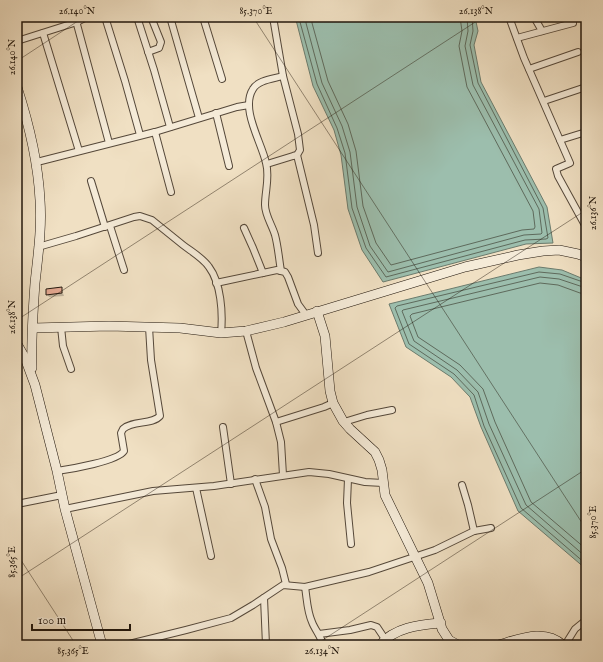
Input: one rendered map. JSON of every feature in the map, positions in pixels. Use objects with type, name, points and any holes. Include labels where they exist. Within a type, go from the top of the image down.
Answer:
[{"type":"street","points":[[17,41],[76,19],[87,17]]},
{"type":"street","points":[[105,17],[140,136]]},
{"type":"street","points":[[137,17],[170,127]]},
{"type":"street","points":[[148,52],[159,48],[161,42],[151,17]]},
{"type":"street","points":[[170,17],[199,118]]},
{"type":"street","points":[[203,17],[222,79]]},
{"type":"street","points":[[266,164],[297,155],[300,150],[283,76],[273,17]]},
{"type":"street","points":[[509,17],[529,70],[544,101],[570,163],[556,169],[557,172],[586,228]]},
{"type":"street","points":[[534,17],[542,31]]},
{"type":"street","points":[[76,19],[109,143]]},
{"type":"street","points":[[517,38],[573,23]]},
{"type":"street","points":[[43,32],[79,151]]},
{"type":"street","points":[[529,70],[578,52]]},
{"type":"street","points":[[281,271],[276,242],[265,206],[268,180],[266,164],[254,130],[249,105],[250,94],[253,88],[264,81],[283,76]]},
{"type":"street","points":[[17,87],[26,116],[37,162],[40,201],[32,373]]},
{"type":"street","points":[[544,101],[586,87]]},
{"type":"street","points":[[37,162],[155,132],[216,113],[249,105]]},
{"type":"street","points":[[216,113],[229,166]]},
{"type":"street","points":[[155,132],[172,192]]},
{"type":"street","points":[[560,140],[586,132]]},
{"type":"street","points":[[297,155],[314,225],[318,253]]},
{"type":"street","points":[[91,181],[124,270]]},
{"type":"street","points":[[38,247],[140,216],[152,220],[202,259],[213,271],[221,302],[221,333]]},
{"type":"street","points":[[244,228],[263,273]]},
{"type":"street","points":[[33,328],[108,326],[180,328],[221,333],[246,332],[465,267],[518,255],[559,250],[585,256]]},
{"type":"street","points":[[216,283],[263,273],[285,272],[288,276],[298,304],[306,315]]},
{"type":"street","points":[[317,311],[325,336],[330,391],[333,403],[344,422],[376,452],[389,504],[428,583],[445,634],[449,640],[458,645]]},
{"type":"street","points":[[61,327],[63,346],[71,370]]},
{"type":"street","points":[[57,472],[82,467],[119,456],[124,451],[121,433],[123,429],[130,424],[157,419],[160,416],[151,360],[149,327]]},
{"type":"street","points":[[246,332],[256,368],[276,422],[281,442],[283,475]]},
{"type":"street","points":[[17,344],[32,373],[65,509],[102,645]]},
{"type":"street","points":[[276,422],[333,403]]},
{"type":"street","points":[[344,422],[392,410]]},
{"type":"street","points":[[223,427],[231,484]]},
{"type":"street","points":[[65,509],[153,491],[231,484],[305,472],[318,472],[348,479],[383,483]]},
{"type":"street","points":[[255,479],[265,507],[271,539],[282,568],[286,584]]},
{"type":"street","points":[[348,479],[347,509],[351,544]]},
{"type":"street","points":[[462,485],[474,531]]},
{"type":"street","points":[[196,488],[212,556]]},
{"type":"street","points":[[17,504],[62,495]]},
{"type":"street","points":[[125,645],[231,618],[264,598],[279,586],[286,584],[296,587],[305,587],[369,572],[435,550],[474,531],[491,528]]},
{"type":"street","points":[[305,587],[310,616],[323,645]]},
{"type":"street","points":[[264,598],[266,645]]},
{"type":"street","points":[[498,645],[543,635],[554,638],[564,645],[575,629],[586,620]]},
{"type":"street","points":[[319,634],[350,630],[371,625],[377,627],[382,642],[392,634],[410,628],[425,624],[441,623]]},
{"type":"water","points":[[299,17],[475,17],[478,31],[474,45],[481,82],[547,207],[553,243],[526,244],[383,282],[362,250],[348,209],[341,155],[334,130],[313,86],[296,20]]},
{"type":"water","points":[[539,267],[562,270],[586,280],[586,569],[518,511],[481,427],[470,397],[451,377],[406,347],[389,304]]},
{"type":"building","points":[[62,287],[62,293],[46,295],[46,289]]}]
